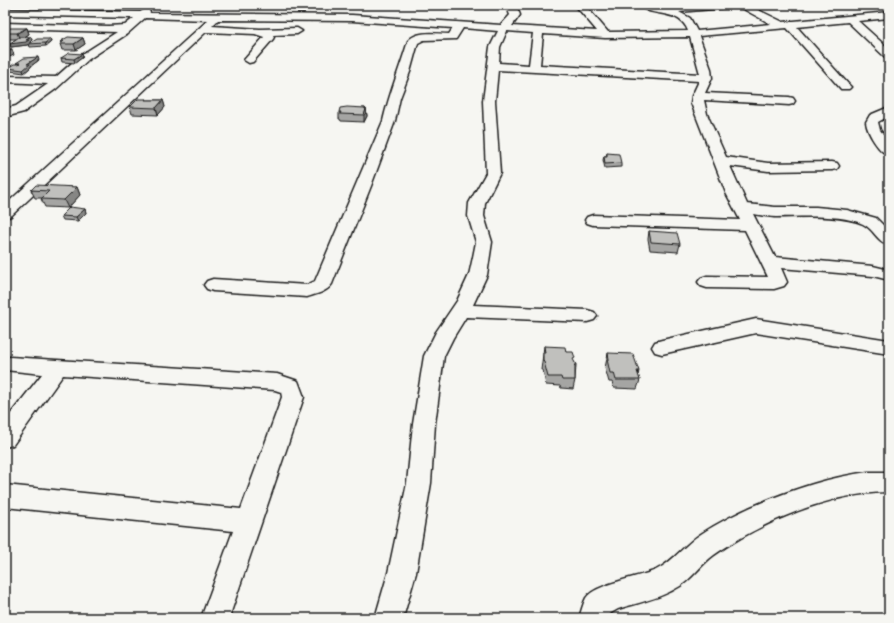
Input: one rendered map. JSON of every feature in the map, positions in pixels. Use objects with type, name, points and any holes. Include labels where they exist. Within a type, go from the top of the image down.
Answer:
[{"type":"street","points":[[5,113],[20,109],[59,81],[85,57],[128,28],[153,5]]},
{"type":"street","points":[[389,618],[402,573],[419,483],[424,424],[434,356],[443,337],[461,311],[478,275],[482,257],[484,242],[476,216],[477,203],[493,174],[489,101],[495,47],[504,28],[515,15],[511,5]]},
{"type":"street","points":[[580,5],[605,35]]},
{"type":"street","points":[[643,5],[674,13],[686,20],[691,26],[705,69],[706,78],[698,96],[697,103],[720,160],[742,208],[771,262],[778,279],[778,282],[774,283],[707,282]]},
{"type":"street","points":[[662,10],[724,5]]},
{"type":"street","points":[[741,5],[786,26],[812,48],[845,87]]},
{"type":"street","points":[[878,5],[888,15]]},
{"type":"street","points":[[5,12],[142,16],[352,18],[460,24],[605,35],[693,34],[852,20],[888,15]]},
{"type":"street","points":[[5,213],[216,17]]},
{"type":"street","points":[[852,20],[889,55]]},
{"type":"street","points":[[213,285],[307,291],[323,284],[364,186],[389,121],[394,98],[404,72],[413,41],[422,37],[452,37],[460,24]]},
{"type":"street","points":[[5,26],[108,30],[128,28]]},
{"type":"street","points":[[203,29],[261,32],[297,31]]},
{"type":"street","points":[[534,68],[538,31]]},
{"type":"street","points":[[249,60],[269,37],[261,32]]},
{"type":"street","points":[[493,66],[706,78]]},
{"type":"street","points":[[5,80],[59,81]]},
{"type":"street","points":[[698,96],[789,100]]},
{"type":"street","points":[[889,111],[875,118],[872,122],[873,130],[889,152]]},
{"type":"street","points":[[720,160],[768,167],[832,166]]},
{"type":"street","points":[[742,208],[775,212],[821,212],[848,215],[870,221],[889,240]]},
{"type":"street","points":[[594,220],[750,225]]},
{"type":"street","points":[[771,262],[873,271],[889,275]]},
{"type":"street","points":[[461,311],[587,316]]},
{"type":"street","points":[[662,347],[756,326],[807,332],[889,347]]},
{"type":"street","points":[[10,364],[277,382],[290,387],[294,397],[215,618]]},
{"type":"street","points":[[5,438],[58,367]]},
{"type":"street","points":[[593,618],[597,606],[605,601],[666,580],[704,547],[740,526],[775,510],[821,493],[866,483],[889,482]]},
{"type":"street","points":[[5,496],[250,521]]},
{"type":"building","points":[[10,28],[27,28],[17,33],[5,33],[5,31]]},
{"type":"building","points":[[19,37],[31,37],[26,40],[29,40],[26,42],[9,44]]},
{"type":"building","points":[[68,37],[83,38],[74,44],[60,44],[64,41],[61,41]]},
{"type":"building","points":[[37,39],[50,39],[45,43],[29,44]]},
{"type":"building","points":[[5,49],[12,49],[5,52]]},
{"type":"building","points":[[69,53],[82,54],[74,59],[61,58]]},
{"type":"building","points":[[38,57],[27,64],[30,64],[23,70],[8,68],[14,64],[20,63],[16,63],[24,58]]},
{"type":"building","points":[[138,99],[163,100],[156,108],[130,107]]},
{"type":"building","points":[[347,107],[366,109],[364,115],[340,114],[340,108]]},
{"type":"building","points":[[607,153],[619,154],[621,163],[605,164],[604,156],[607,156]]},
{"type":"building","points":[[36,185],[77,187],[64,200],[41,199],[49,191],[31,190]]},
{"type":"building","points":[[70,207],[85,209],[76,217],[61,216]]},
{"type":"building","points":[[649,231],[677,233],[680,244],[651,242]]},
{"type":"building","points":[[544,346],[565,347],[566,352],[573,352],[575,358],[573,359],[576,365],[574,365],[575,380],[562,380],[561,377],[548,377],[543,361],[543,353],[545,353]]},
{"type":"building","points":[[608,353],[633,354],[639,371],[637,371],[640,380],[616,380],[614,373],[610,373],[607,359],[609,359]]}]
